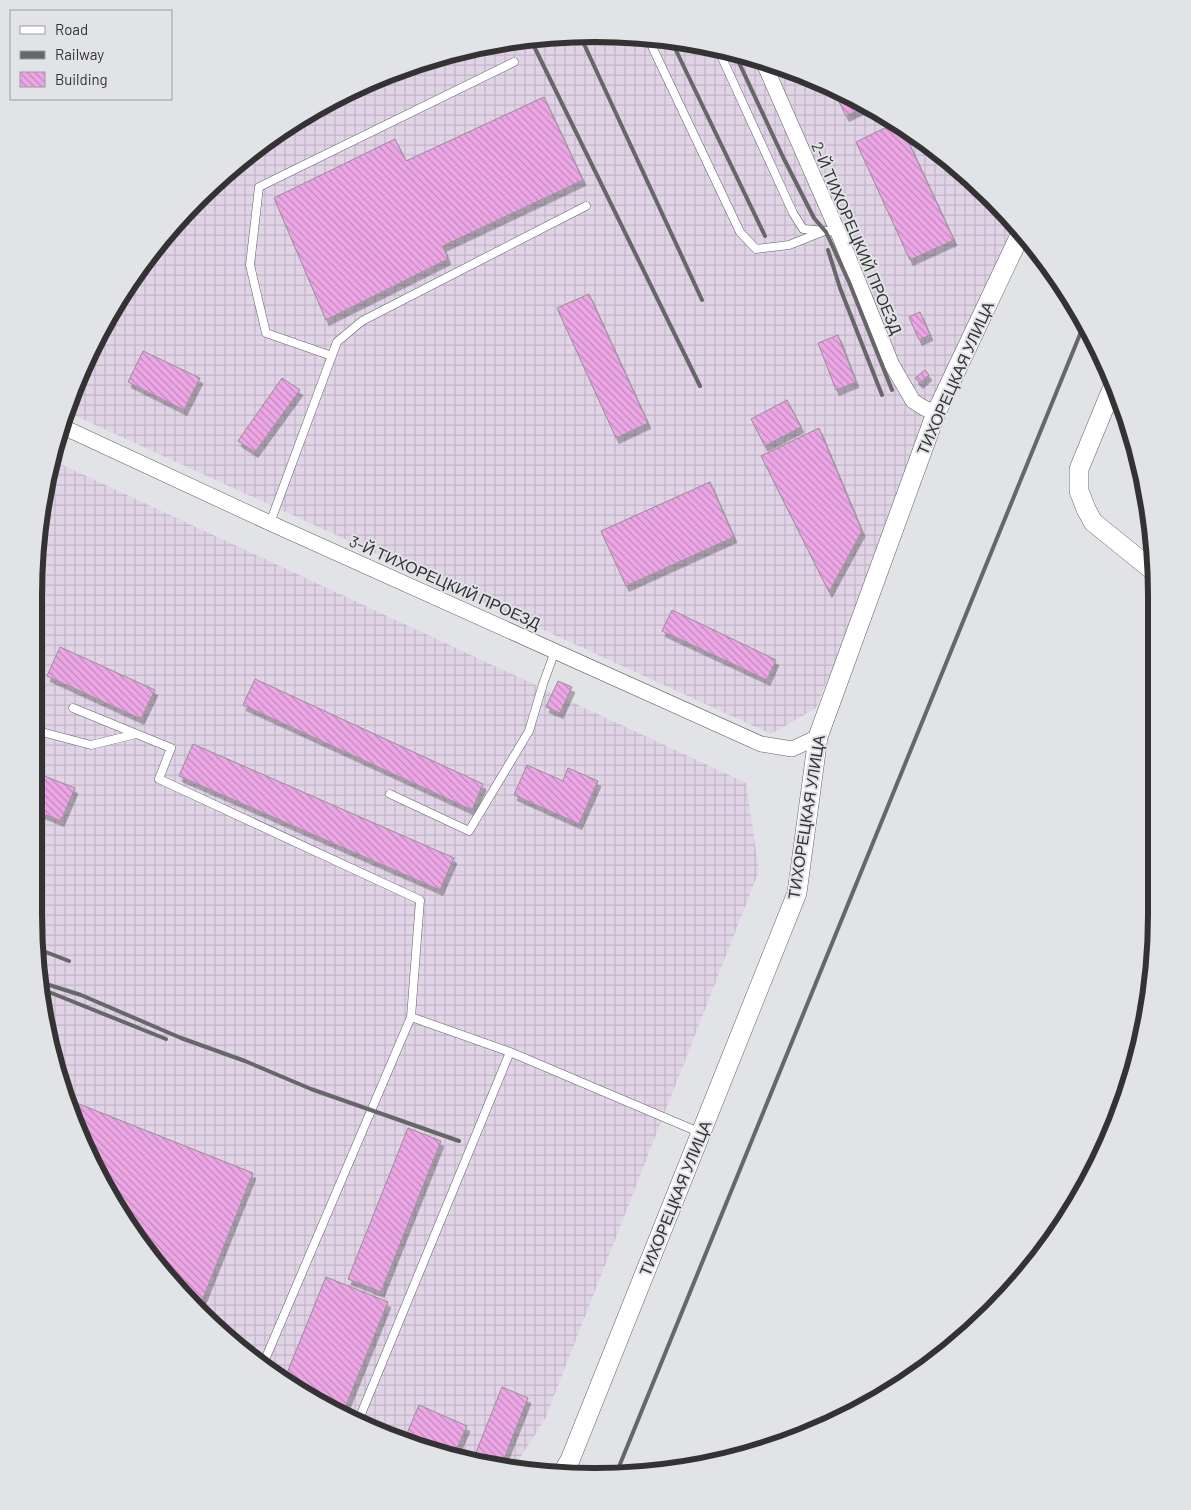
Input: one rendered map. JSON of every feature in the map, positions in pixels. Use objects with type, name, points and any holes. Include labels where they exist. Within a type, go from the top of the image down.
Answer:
[{"type":"street","name":"2-Й ТИХОРЕЦКИЙ ПРОЕЗД","points":[[767,70],[838,232],[892,365],[913,401],[936,413]]},
{"type":"street","name":"ТИХОРЕЦКАЯ УЛИЦА","points":[[566,1466],[797,892],[818,737],[936,413],[1018,239]]},
{"type":"street","points":[[1110,394],[1079,469],[1079,491],[1093,522],[1147,567]]},
{"type":"street","name":"3-Й ТИХОРЕЦКИЙ ПРОЕЗД","points":[[68,429],[270,523],[761,744],[792,749],[818,737]]},
{"type":"lane","points":[[652,46],[740,232],[756,249],[789,245],[822,232]]},
{"type":"lane","points":[[722,57],[793,213],[803,229],[838,232]]},
{"type":"lane","points":[[332,356],[266,333],[250,265],[259,187],[514,62]]},
{"type":"lane","points":[[270,523],[337,342],[362,321],[586,206]]},
{"type":"lane","points":[[390,794],[468,831],[530,731],[542,684],[555,651]]},
{"type":"lane","points":[[73,708],[171,748],[159,779],[420,900],[411,1017],[266,1358]]},
{"type":"lane","points":[[42,732],[90,745],[136,734]]},
{"type":"lane","points":[[411,1017],[510,1052],[701,1133]]},
{"type":"lane","points":[[361,1414],[510,1052]]},
{"type":"shaded area","points":[[596,42],[632,44],[668,47],[739,61],[807,85],[840,100],[903,136],[932,157],[987,204],[1010,230],[816,708],[771,734],[73,415],[100,351],[117,319],[157,259],[204,204],[231,180],[288,136],[319,117],[384,85],[418,72],[452,61],[523,47]]},
{"type":"shaded area","points":[[59,463],[746,783],[759,871],[545,1419],[518,1462],[452,1449],[418,1438],[351,1410],[319,1393],[259,1353],[204,1306],[157,1251],[136,1222],[100,1159],[85,1126],[61,1058],[47,987],[44,951],[42,914],[42,596],[47,523]]},
{"type":"building","points":[[544,97],[583,180],[443,246],[448,259],[326,320],[274,198],[395,139],[406,161]]},
{"type":"building","points":[[838,99],[859,110],[846,116]]},
{"type":"building","points":[[888,127],[907,139],[954,240],[910,260],[856,142]]},
{"type":"building","points":[[589,294],[648,423],[616,438],[557,308]]},
{"type":"building","points":[[920,312],[930,335],[919,340],[909,317]]},
{"type":"building","points":[[838,335],[856,382],[836,390],[818,343]]},
{"type":"building","points":[[143,351],[200,378],[184,410],[128,382]]},
{"type":"building","points":[[925,370],[929,375],[920,383],[915,378]]},
{"type":"building","points":[[282,378],[300,390],[255,452],[238,441]]},
{"type":"building","points":[[787,400],[801,427],[765,446],[751,419]]},
{"type":"building","points":[[819,428],[862,531],[829,592],[761,456]]},
{"type":"building","points":[[710,482],[734,537],[626,586],[601,531]]},
{"type":"building","points":[[672,610],[776,660],[767,680],[662,631]]},
{"type":"building","points":[[60,647],[155,690],[141,719],[47,676]]},
{"type":"building","points":[[255,679],[483,784],[472,810],[243,705]]},
{"type":"building","points":[[558,681],[572,687],[560,713],[546,707]]},
{"type":"building","points":[[193,744],[454,858],[440,890],[179,776]]},
{"type":"building","points":[[527,765],[563,781],[568,768],[598,781],[579,824],[514,795]]},
{"type":"building","points":[[42,775],[75,788],[61,821],[42,813]]},
{"type":"building","points":[[76,1103],[253,1173],[201,1303],[157,1251],[136,1222],[100,1159]]},
{"type":"building","points":[[408,1128],[441,1141],[381,1292],[348,1279]]},
{"type":"building","points":[[326,1277],[388,1302],[345,1407],[287,1373]]},
{"type":"building","points":[[502,1387],[528,1398],[504,1460],[475,1454]]},
{"type":"building","points":[[419,1405],[467,1426],[456,1450],[407,1434]]},
{"type":"railway","points":[[583,43],[702,300]]},
{"type":"railway","points":[[534,46],[700,386]]},
{"type":"railway","points":[[675,48],[765,236]]},
{"type":"railway","points":[[738,61],[814,218],[826,232],[849,282],[892,390]]},
{"type":"railway","points":[[828,250],[840,288],[882,395]]},
{"type":"railway","points":[[619,1467],[1081,332]]},
{"type":"railway","points":[[44,951],[69,961]]},
{"type":"railway","points":[[47,984],[81,995],[181,1038],[245,1061],[311,1089],[459,1141]]},
{"type":"railway","points":[[48,992],[166,1039]]}]
